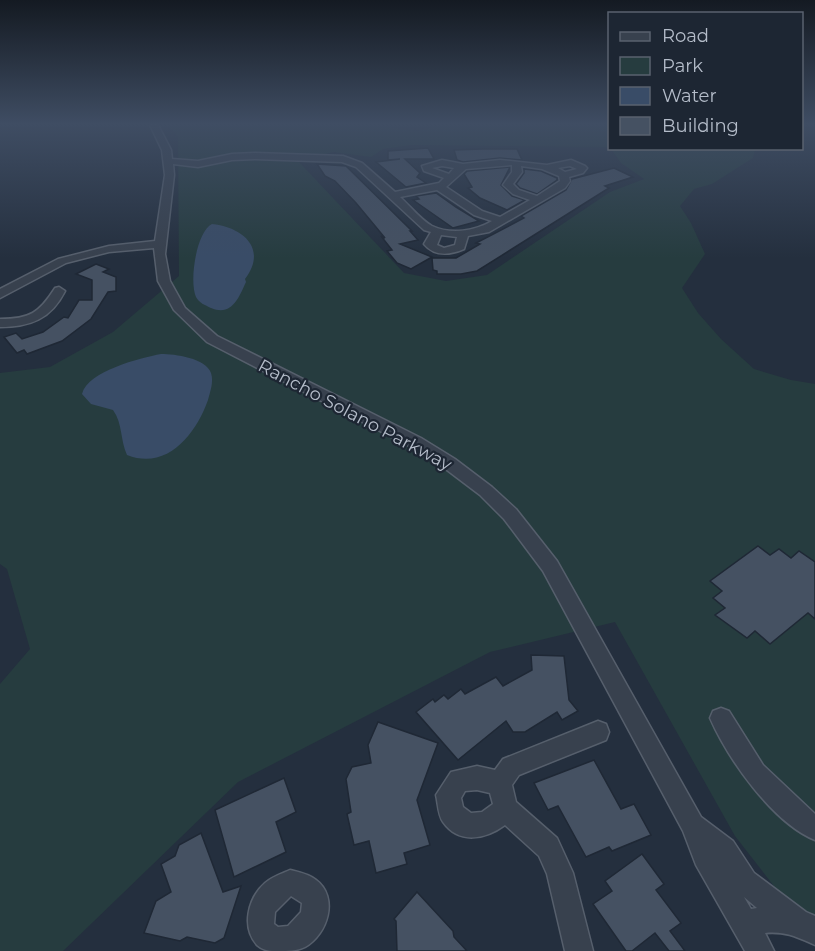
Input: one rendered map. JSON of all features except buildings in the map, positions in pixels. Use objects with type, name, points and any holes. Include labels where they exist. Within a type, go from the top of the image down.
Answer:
[{"type":"street","name":"Rancho Solano Parkway","points":[[170,169],[159,244],[159,266],[165,286],[181,312],[195,327],[212,339],[415,442],[449,462],[486,491],[510,514],[550,566],[692,824],[745,938],[760,951]]},
{"type":"street","points":[[364,169],[420,223],[437,232],[463,234],[485,230],[539,200],[562,186],[565,181],[564,175]]},
{"type":"street","points":[[426,169],[452,178]]},
{"type":"street","points":[[392,196],[439,187],[461,169]]},
{"type":"street","points":[[517,169],[508,185],[516,192],[539,200]]},
{"type":"street","points":[[553,169],[564,175],[581,169]]},
{"type":"street","points":[[439,187],[478,213],[501,221]]},
{"type":"street","points":[[437,232],[430,244],[441,251],[460,247],[463,234]]},
{"type":"street","points":[[62,261],[49,267],[46,273],[25,288],[1,296],[1,287],[4,282],[47,263],[109,249],[159,244]]},
{"type":"street","points":[[0,323],[25,321],[46,312],[53,306],[59,291]]},
{"type":"street","points":[[721,718],[755,773],[806,823],[815,828]]},
{"type":"street","points":[[579,951],[560,873],[548,847],[506,809],[500,783],[511,767],[598,732]]},
{"type":"street","points":[[500,783],[477,778],[459,780],[448,795],[452,814],[467,826],[486,824],[506,809]]},
{"type":"street","name":"Rancho Solano Parkway","points":[[692,824],[724,850],[746,882],[805,926]]},
{"type":"street","name":"Rancho Solano Parkway","points":[[745,938],[760,919],[805,926]]},
{"type":"green space","points":[[178,169],[306,169],[404,273],[446,281],[487,275],[610,192],[644,179],[630,169],[735,169],[712,184],[694,189],[680,206],[691,223],[705,254],[682,288],[698,313],[721,339],[754,369],[791,380],[815,384],[815,939],[735,836],[615,622],[490,652],[238,782],[63,951],[0,951],[0,684],[30,649],[7,569],[0,564],[0,373],[50,367],[113,332],[179,276]]},
{"type":"water","points":[[212,224],[223,226],[242,235],[253,249],[254,258],[245,279],[246,282],[234,304],[224,310],[202,304],[197,299],[194,290],[195,258],[198,247],[206,229]]},
{"type":"water","points":[[161,354],[197,360],[211,373],[211,387],[203,413],[188,437],[167,454],[141,459],[127,455],[113,410],[91,404],[82,394],[86,386],[104,372],[128,362]]}]
